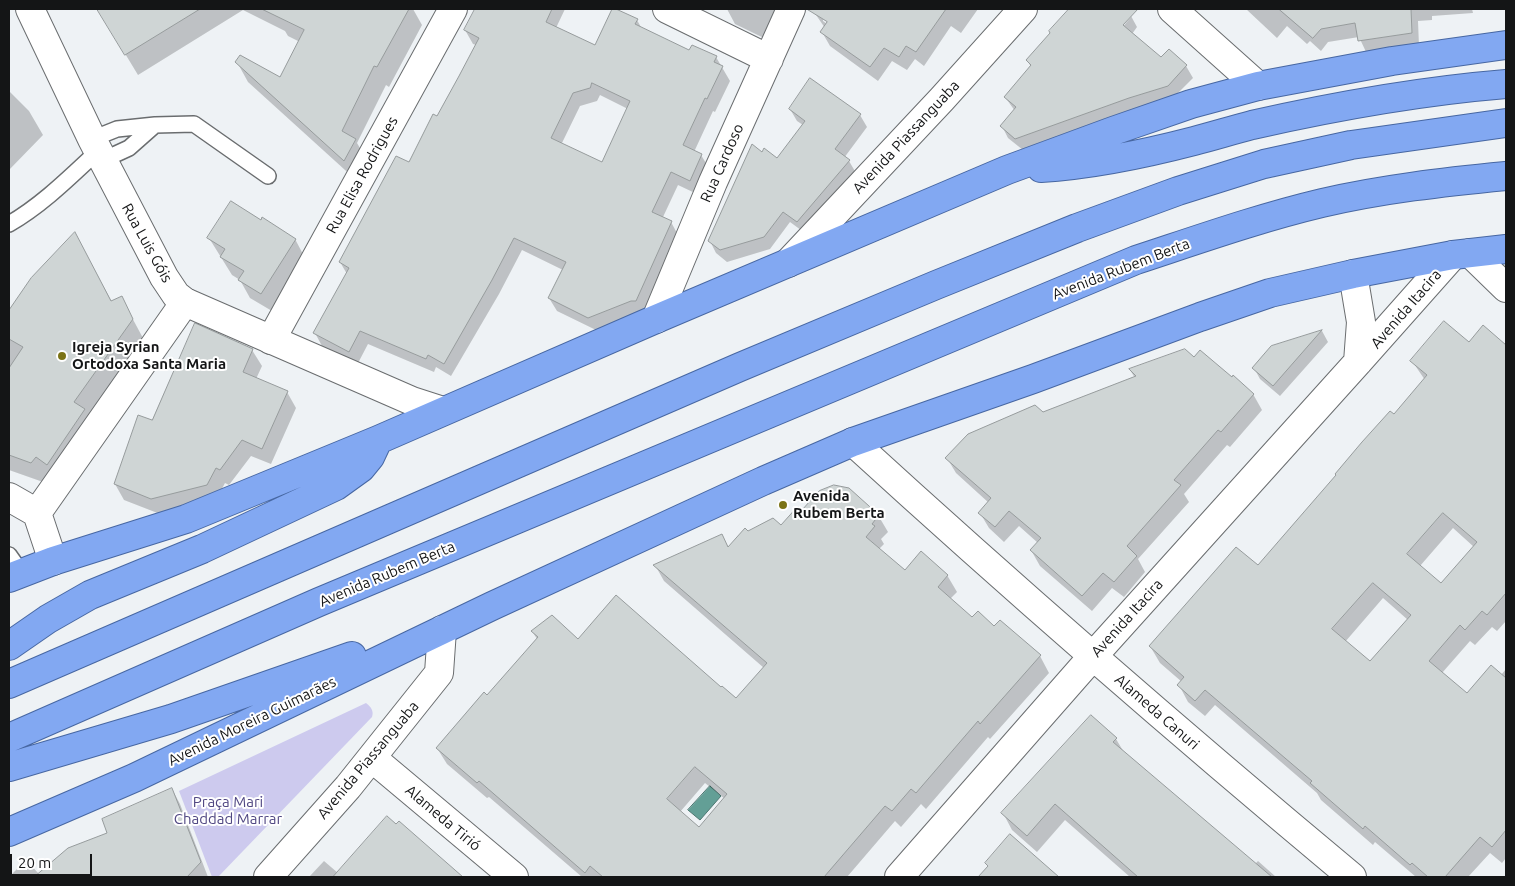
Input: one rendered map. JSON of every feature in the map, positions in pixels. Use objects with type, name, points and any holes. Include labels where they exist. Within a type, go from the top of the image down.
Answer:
[{"type":"highway","points":[[13,568],[52,561],[186,519],[378,440],[656,318],[1007,170],[1191,104],[1258,86],[1392,61],[1506,45]]},
{"type":"highway","points":[[1007,170],[1058,167],[1104,160],[1176,145],[1333,107],[1422,93],[1506,84]]},
{"type":"highway","points":[[9,684],[740,367],[936,284],[1077,228],[1178,191],[1264,164],[1351,145],[1506,123]]},
{"type":"highway","name":"Avenida Rubem Berta","points":[[9,738],[328,598],[1136,260],[1232,228],[1321,203],[1407,187],[1506,176]]},
{"type":"highway","points":[[9,766],[171,719],[395,641],[445,620],[492,606],[764,481],[854,442],[1217,311],[1270,294],[1353,274],[1461,254],[1506,249]]},
{"type":"highway","points":[[9,646],[48,619],[90,595],[202,549],[336,486],[361,468],[370,457],[378,440]]},
{"type":"highway","name":"Avenida Moreira Guimarães","points":[[9,832],[134,778],[492,606]]},
{"type":"street","name":"Rua Luis Góis","points":[[30,9],[98,150],[164,277],[176,295],[185,302],[271,340],[412,401],[443,411]]},
{"type":"street","name":"Rua Elisa Rodrigues","points":[[271,340],[453,9]]},
{"type":"street","points":[[667,9],[769,59]]},
{"type":"street","name":"Rua Cardoso","points":[[656,318],[713,182],[791,9]]},
{"type":"street","name":"Avenida Piassanguaba","points":[[788,263],[942,99],[1022,9]]},
{"type":"street","points":[[1172,9],[1258,86]]},
{"type":"street","points":[[1461,254],[1506,288]]},
{"type":"street","name":"Avenida Itacira","points":[[899,877],[1093,656],[1358,362],[1461,254]]},
{"type":"street","name":"Avenida Itacira","points":[[1353,274],[1362,322],[1358,362]]},
{"type":"street","points":[[37,513],[185,302]]},
{"type":"street","name":"Alameda Canuri","points":[[854,442],[976,554],[1248,790],[1352,877]]},
{"type":"street","points":[[9,497],[37,513],[52,561]]},
{"type":"street","name":"Avenida Piassanguaba","points":[[268,877],[372,758],[439,673],[442,630]]},
{"type":"street","name":"Alameda Tirió","points":[[372,758],[514,877]]},
{"type":"lane","points":[[9,224],[65,182],[117,129],[154,125],[194,124],[268,176]]},
{"type":"lane","points":[[98,150],[129,148],[154,125]]},
{"type":"green space","name":"Praça Mari Chaddad Marrar","points":[[366,703],[372,709],[372,717],[218,877],[212,877],[179,791]]},
{"type":"shaded area","points":[[710,786],[721,796],[700,820],[688,810]]},
{"type":"building","points":[[97,9],[200,9],[125,55]]},
{"type":"building","points":[[262,9],[409,9],[377,67],[374,66],[342,131],[356,139],[344,161],[235,62],[240,55],[280,77],[304,30]]},
{"type":"building","points":[[475,9],[552,9],[546,22],[595,45],[612,9],[616,9],[638,19],[635,24],[689,50],[692,45],[717,56],[714,62],[723,66],[707,99],[705,98],[683,145],[702,154],[690,181],[671,172],[652,212],[672,221],[636,301],[631,301],[588,318],[548,298],[566,262],[514,238],[444,364],[428,355],[426,359],[360,331],[349,352],[313,333],[349,268],[339,262],[396,156],[409,162],[433,114],[437,116],[479,38],[464,30]],"holes":[[[592,83],[630,101],[602,162],[551,138],[573,93],[590,88]]]},
{"type":"building","points":[[807,9],[946,9],[916,52],[906,46],[899,57],[884,48],[870,67],[820,32],[827,22]]},
{"type":"building","points":[[1069,9],[1138,9],[1123,25],[1161,57],[1169,49],[1187,65],[1168,86],[1015,139],[1000,126],[1016,107],[1004,97],[1031,65],[1026,60]]},
{"type":"building","points":[[1279,9],[1411,9],[1412,33],[1358,41],[1355,23],[1321,29],[1313,38]]},
{"type":"building","points":[[810,78],[861,114],[835,149],[850,160],[797,222],[783,212],[764,237],[720,250],[708,241],[752,144],[762,152],[764,148],[777,158],[805,121],[789,109]]},
{"type":"building","points":[[231,201],[261,220],[262,217],[296,239],[261,294],[238,280],[244,271],[220,257],[225,249],[207,238]]},
{"type":"building","name":"Igreja Syrian Ortodoxa Santa Maria","points":[[75,232],[111,301],[122,296],[133,319],[74,402],[85,409],[47,465],[36,457],[31,463],[9,455],[9,368],[23,347],[9,339],[9,310],[31,278]]},
{"type":"building","points":[[1444,321],[1469,342],[1483,325],[1506,345],[1506,593],[1487,615],[1482,611],[1465,630],[1460,625],[1429,661],[1467,693],[1491,665],[1506,678],[1506,830],[1492,847],[1480,837],[1445,877],[1428,877],[1412,863],[1410,865],[1365,826],[1363,829],[1310,783],[1312,781],[1205,690],[1195,701],[1177,685],[1184,677],[1149,646],[1236,547],[1258,565],[1362,442],[1390,411],[1394,414],[1427,375],[1410,361]],"holes":[[[1443,513],[1477,542],[1441,583],[1407,554]],[[1373,583],[1411,615],[1370,661],[1332,629]]]},
{"type":"building","points":[[195,323],[253,349],[243,372],[288,391],[262,449],[242,440],[220,470],[216,468],[207,485],[151,499],[114,484],[138,415],[152,420]]},
{"type":"building","points":[[1322,330],[1273,386],[1252,368],[1271,346]]},
{"type":"building","points":[[1185,349],[1194,357],[1200,350],[1254,394],[1221,432],[1218,430],[1174,480],[1181,485],[1127,546],[1137,556],[1114,582],[1103,573],[1082,596],[1030,550],[1041,538],[1009,511],[995,527],[978,513],[991,498],[945,458],[968,434],[1035,405],[1043,412],[1136,376],[1129,369]]},
{"type":"building","points":[[834,485],[849,488],[879,515],[872,524],[875,526],[866,537],[905,570],[921,551],[948,575],[938,587],[972,617],[978,611],[994,626],[1000,620],[1041,655],[980,724],[978,721],[916,793],[911,789],[892,811],[885,806],[824,877],[603,877],[590,866],[585,873],[479,781],[477,783],[436,748],[484,692],[487,695],[538,637],[531,631],[552,615],[578,639],[616,595],[736,698],[767,663],[653,565],[722,534],[728,547],[745,528],[748,531],[773,518],[781,525],[798,506],[802,510],[819,491]],"holes":[[[695,767],[727,794],[699,827],[667,799]]]},
{"type":"building","points":[[1091,715],[1117,738],[1113,742],[1272,877],[1138,877],[1055,804],[1027,836],[1001,813]]},
{"type":"building","points":[[172,788],[201,862],[187,877],[34,877],[68,848],[107,833],[102,819]]},
{"type":"building","points":[[387,816],[396,824],[399,821],[463,877],[333,877]]},
{"type":"building","points":[[1010,834],[1059,877],[978,877],[988,866],[985,863]]},
{"type":"place","name":"Igreja Syrian Ortodoxa Santa Maria","points":[[62,356]]},
{"type":"place","name":"Avenida Rubem Berta","points":[[783,505]]}]
